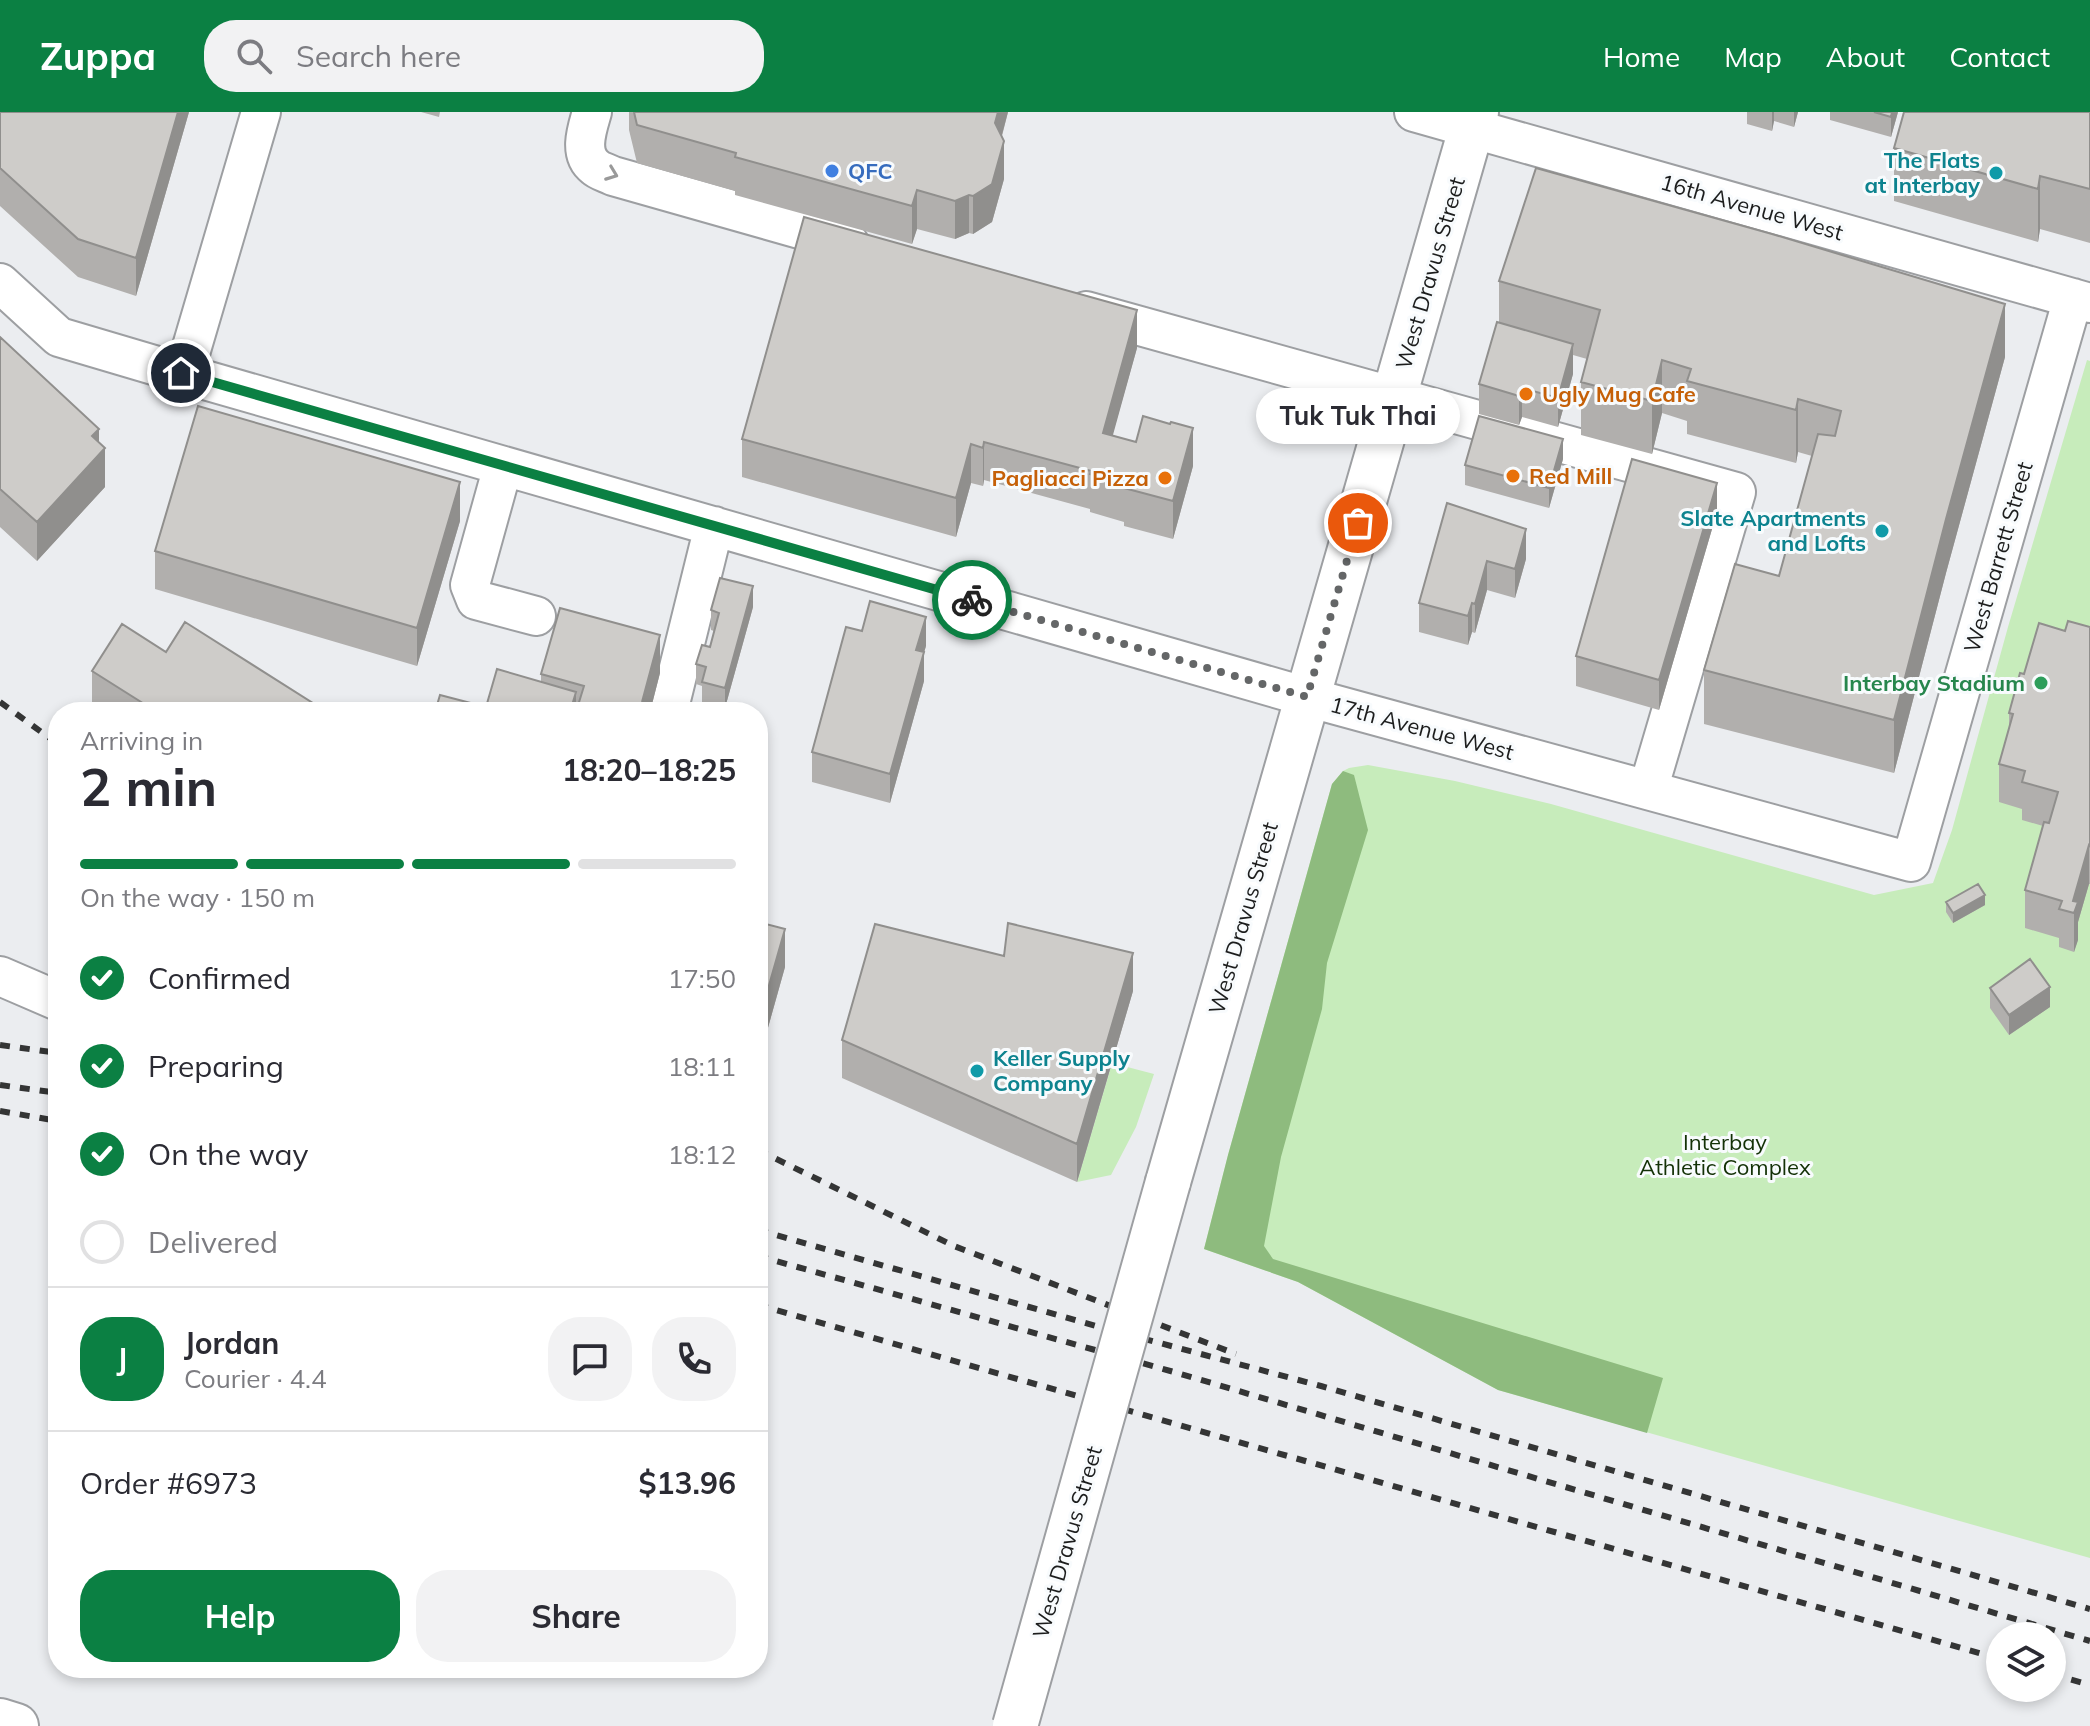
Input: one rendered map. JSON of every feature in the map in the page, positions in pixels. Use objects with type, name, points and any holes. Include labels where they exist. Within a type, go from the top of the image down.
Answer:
[{"type":"main road","name":"West Dravus Street","points":[[1015,1726],[1474,120]]},
{"type":"main road","points":[[0,1721],[16,1726]]},
{"type":"street","points":[[184,374],[261,112]]},
{"type":"street","points":[[592,112],[585,134],[585,150],[593,167],[613,176],[881,252]]},
{"type":"street","name":"16th Avenue West","points":[[1414,112],[1474,120],[2081,300]]},
{"type":"street","name":"17th Avenue West","points":[[0,283],[59,337],[1307,697],[1911,862]]},
{"type":"street","name":"West Barrett Street","points":[[1911,862],[2081,300]]},
{"type":"street","points":[[1059,303],[1736,492],[1648,790]]},
{"type":"street","points":[[503,466],[470,585],[476,600],[536,616]]},
{"type":"street","points":[[670,702],[714,526]]},
{"type":"street","points":[[0,976],[48,997]]},
{"type":"green space","name":"Interbay Athletic Complex","points":[[2087,360],[2090,361],[2090,1558],[1498,1390],[1298,1282],[1204,1249],[1332,784],[1343,771],[1368,765],[1455,781],[1551,804],[1874,895],[1933,883],[1952,830]]},
{"type":"green space","points":[[1343,771],[1354,775],[1368,830],[1327,963],[1322,1009],[1281,1157],[1264,1246],[1273,1259],[1663,1378],[1647,1433],[1498,1390],[1298,1282],[1204,1249],[1332,784]]},
{"type":"green space","points":[[1112,1063],[1154,1074],[1136,1127],[1111,1175],[1077,1182]]},
{"type":"building","points":[[0,112],[178,112],[136,258],[78,239],[0,168]]},
{"type":"building","name":"QFC","points":[[634,112],[998,112],[995,123],[1004,141],[992,184],[973,196],[955,201],[917,190],[912,206],[735,157],[736,153],[637,125]]},
{"type":"building","points":[[1874,112],[1892,112],[1891,117]]},
{"type":"building","points":[[1904,112],[2090,112],[2090,189],[2040,176],[2038,189],[1894,148]]},
{"type":"building","name":"Slate Apartments and Lofts","points":[[1536,168],[2005,304],[1894,720],[1704,670],[1735,564],[1779,576],[1818,434],[1835,436],[1841,411],[1798,399],[1796,410],[1687,381],[1691,369],[1662,360],[1652,401],[1581,382],[1600,310],[1499,281]]},
{"type":"building","points":[[804,217],[1137,310],[1103,433],[1136,442],[1143,416],[1193,428],[1173,501],[1124,488],[1125,484],[1090,474],[1091,471],[984,442],[983,448],[971,444],[956,498],[742,439]]},
{"type":"building","points":[[1497,322],[1573,344],[1558,398],[1522,388],[1519,396],[1479,384]]},
{"type":"building","points":[[0,337],[99,429],[92,436],[105,448],[37,522],[0,489]]},
{"type":"building","points":[[198,406],[460,482],[417,628],[155,551]]},
{"type":"building","points":[[1479,416],[1563,439],[1549,488],[1465,465]]},
{"type":"building","points":[[1632,459],[1717,483],[1659,680],[1576,656]]},
{"type":"building","points":[[1447,503],[1526,529],[1515,569],[1487,561],[1475,604],[1472,603],[1468,616],[1419,603]]},
{"type":"building","points":[[720,578],[753,586],[725,688],[702,682],[706,667],[696,664],[702,645],[710,647],[719,613],[711,610]]},
{"type":"building","points":[[870,601],[926,617],[916,650],[924,652],[890,774],[812,752],[846,627],[862,631]]},
{"type":"building","points":[[560,608],[660,635],[642,702],[579,702],[584,686],[541,674]]},
{"type":"building","name":"Interbay Stadium","points":[[2068,621],[2090,627],[2090,846],[2073,901],[2078,902],[2074,913],[2059,909],[2062,901],[2025,890],[2044,822],[2049,823],[2058,792],[2022,782],[2025,771],[1999,764],[2020,673],[2024,674],[2039,623],[2065,631]]},
{"type":"building","points":[[185,622],[311,702],[141,702],[92,671],[122,624],[166,652]]},
{"type":"building","points":[[497,669],[576,692],[573,702],[487,702]]},
{"type":"building","points":[[440,695],[467,702],[438,702]]},
{"type":"building","points":[[1978,884],[1985,895],[1953,913],[1946,902]]},
{"type":"building","name":"Keller Supply Company","points":[[1008,923],[1133,953],[1077,1144],[842,1040],[875,924],[1004,956]]},
{"type":"building","points":[[768,925],[785,929],[768,989]]},
{"type":"building","points":[[2030,959],[2050,987],[2009,1015],[1990,988]]},
{"type":"railway","points":[[0,702],[48,737]]},
{"type":"railway","points":[[0,1045],[48,1052]]},
{"type":"railway","points":[[0,1085],[48,1092]]},
{"type":"railway","points":[[0,1111],[48,1119]]},
{"type":"railway","points":[[768,1155],[954,1246],[1236,1354]]},
{"type":"railway","points":[[768,1233],[1321,1386],[2090,1609]]},
{"type":"railway","points":[[768,1259],[1174,1372],[2090,1641]]},
{"type":"railway","points":[[768,1308],[1986,1655]]},
{"type":"railway","points":[[2066,1678],[2090,1685]]},
{"type":"way so far","points":[[972,600],[1307,697],[1358,523]]},
{"type":"place","name":"QFC","points":[[832,171]]},
{"type":"place","name":"The Flats at Interbay","points":[[1996,173]]},
{"type":"place","name":"Ugly Mug Cafe","points":[[1526,394]]},
{"type":"place","name":"Red Mill","points":[[1513,476]]},
{"type":"place","name":"Pagliacci Pizza","points":[[1165,478]]},
{"type":"place","name":"Tuk Tuk Thai","points":[[1358,523]]},
{"type":"place","name":"Slate Apartments and Lofts","points":[[1882,531]]},
{"type":"place","name":"Interbay Stadium","points":[[2041,683]]},
{"type":"place","name":"Keller Supply Company","points":[[977,1071]]},
{"type":"route","points":[[181,373],[972,600]]}]
